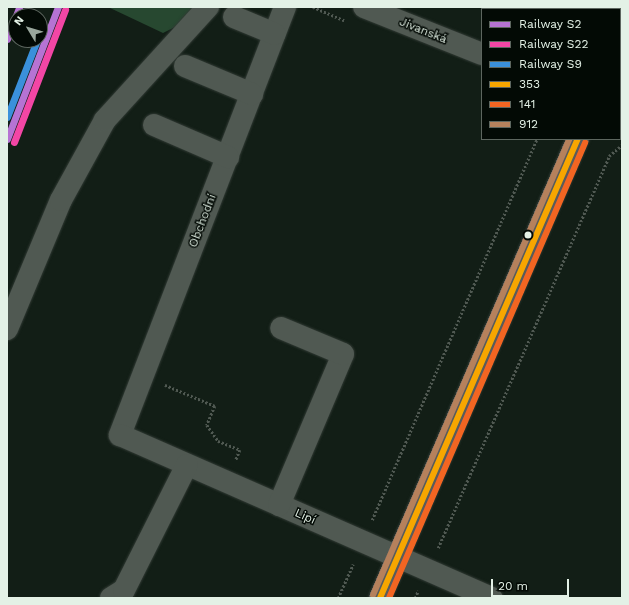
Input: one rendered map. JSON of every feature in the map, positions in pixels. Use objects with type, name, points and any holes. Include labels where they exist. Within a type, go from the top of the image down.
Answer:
[{"type":"main road","points":[[380,598],[578,140]]},
{"type":"street","points":[[7,329],[61,200],[105,120],[208,7]]},
{"type":"street","name":"Obchodní","points":[[120,435],[286,7]]},
{"type":"street","name":"Jívanská","points":[[378,10],[481,54]]},
{"type":"street","points":[[234,17],[275,34]]},
{"type":"street","points":[[185,66],[252,94]]},
{"type":"street","points":[[154,125],[228,157]]},
{"type":"street","points":[[279,505],[343,354],[280,328]]},
{"type":"street","name":"Lipí","points":[[120,435],[492,598]]},
{"type":"street","points":[[111,598],[124,590],[187,465]]},
{"type":"path","points":[[372,522],[537,140]]},
{"type":"path","points":[[435,554],[609,156],[622,145]]},
{"type":"path","points":[[192,396],[215,406],[207,425],[218,441],[240,450],[226,482]]},
{"type":"path","points":[[338,598],[355,560]]},
{"type":"green space","points":[[108,7],[194,7],[183,23],[163,33]]},
{"type":"rail line","name":"S2","points":[[7,39],[19,7]]},
{"type":"rail line","name":"S2","points":[[7,139],[58,7]]},
{"type":"rail line","name":"S22","points":[[14,142],[65,10]]},
{"type":"rail line","name":"S9","points":[[7,117],[34,48]]},
{"type":"transit line","name":"912","points":[[373,595],[569,140]]},
{"type":"transit line","name":"353","points":[[380,598],[578,140]]},
{"type":"transit line","name":"141","points":[[389,598],[585,142]]}]
